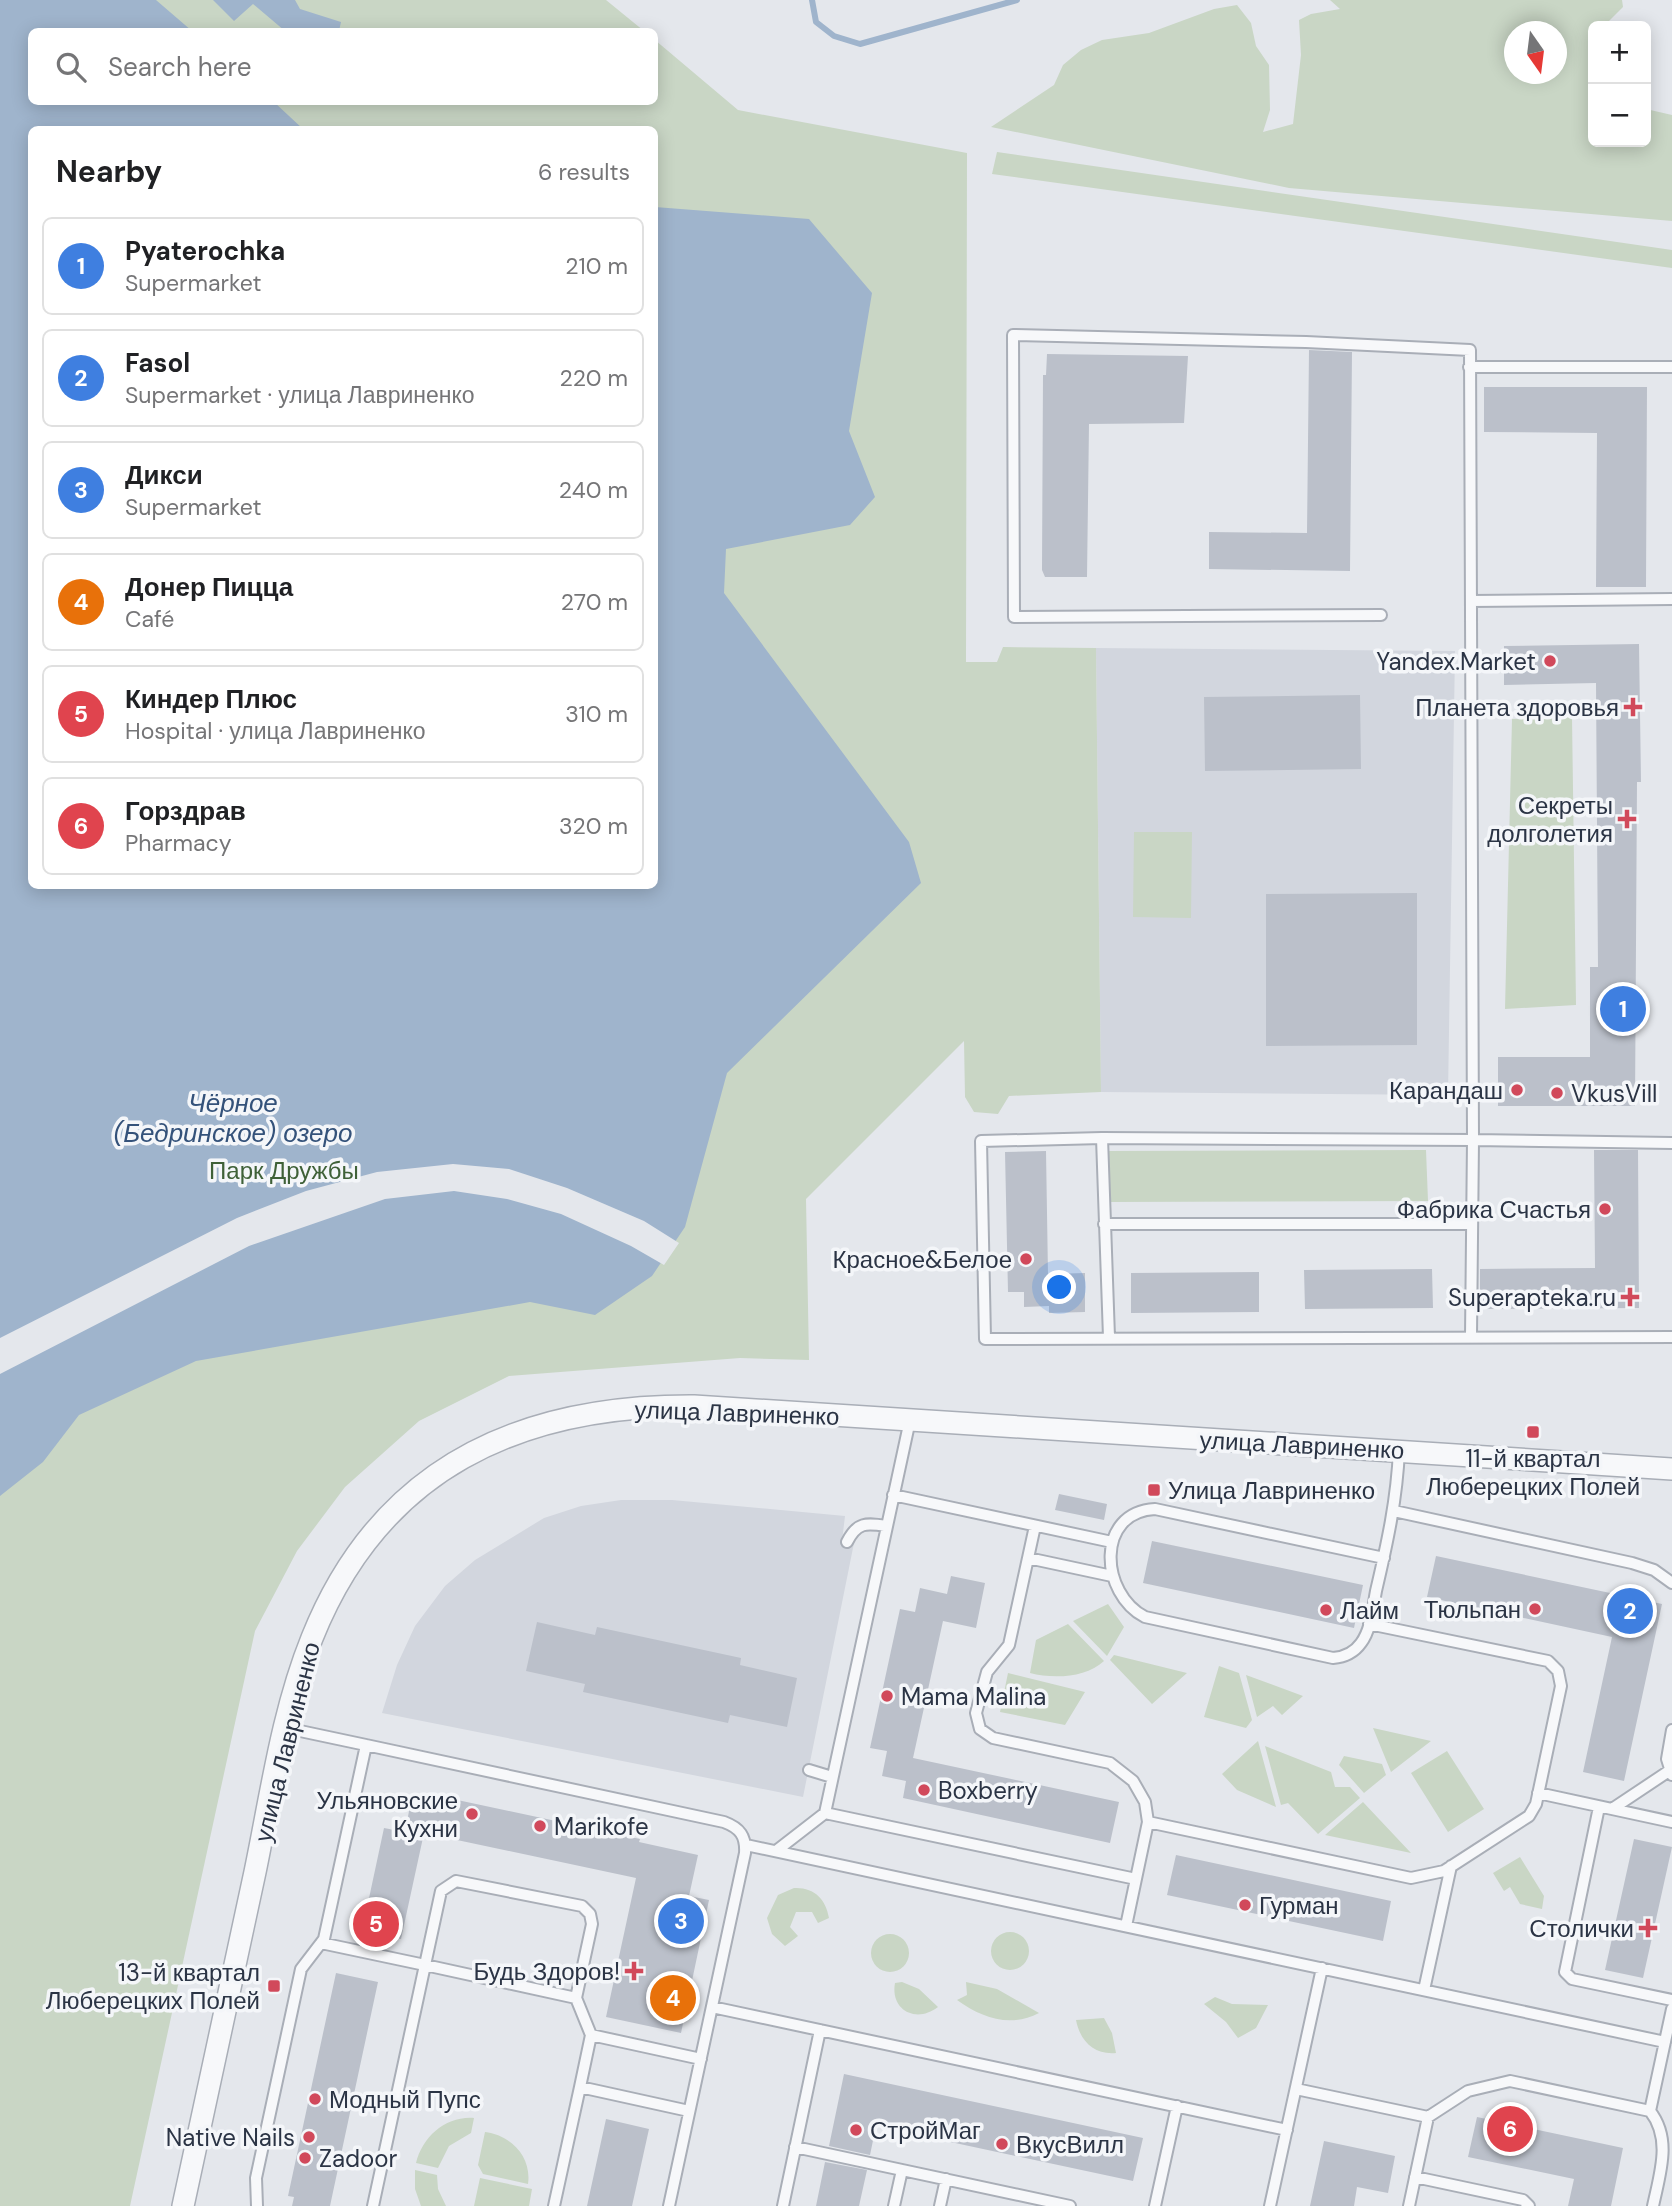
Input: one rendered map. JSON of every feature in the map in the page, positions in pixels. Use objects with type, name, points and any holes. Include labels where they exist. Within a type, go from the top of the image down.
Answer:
[{"type":"street","name":"улица Лавриненко","points":[[183,2206],[286,1728],[311,1639],[340,1580],[372,1535],[403,1502],[445,1468],[481,1448],[511,1434],[564,1417],[638,1407],[694,1406],[1672,1469]]},
{"type":"lane","points":[[1381,615],[1014,617],[1013,335],[1306,342],[1470,350],[1474,1140],[1471,1336]]},
{"type":"lane","points":[[1469,367],[1672,367]]},
{"type":"lane","points":[[1471,601],[1672,599]]},
{"type":"lane","points":[[1102,1138],[1109,1337]]},
{"type":"lane","points":[[1672,1143],[1102,1138],[981,1141],[985,1339],[1672,1337]]},
{"type":"lane","points":[[1104,1224],[1472,1224]]},
{"type":"lane","points":[[776,1851],[825,1813],[909,1420]]},
{"type":"lane","points":[[1384,1558],[1155,1509],[1129,1516],[1116,1531],[1109,1563],[1112,1576],[1129,1606],[1144,1618],[1333,1658],[1355,1650],[1365,1637],[1384,1558],[1394,1511],[1399,1450]]},
{"type":"lane","points":[[893,1495],[1112,1542]]},
{"type":"lane","points":[[1394,1511],[1632,1563],[1654,1570],[1672,1583]]},
{"type":"lane","points":[[847,1542],[853,1529],[864,1522],[886,1527]]},
{"type":"lane","points":[[1035,1526],[1009,1645],[983,1680],[976,1713],[978,1725],[993,1738],[1116,1767],[1141,1791],[1148,1822],[1126,1926]]},
{"type":"lane","points":[[1028,1558],[1112,1576]]},
{"type":"lane","points":[[1148,1822],[1411,1878],[1431,1876],[1451,1866],[1522,1821],[1533,1810],[1538,1793],[1561,1686],[1560,1677],[1554,1667],[1548,1661],[1369,1624]]},
{"type":"lane","points":[[286,1728],[724,1822],[740,1830],[746,1844],[669,2206]]},
{"type":"lane","points":[[1612,1809],[1671,1773],[1667,1759],[1672,1730]]},
{"type":"lane","points":[[257,2206],[256,2178],[301,1969],[321,1943],[366,1745]]},
{"type":"lane","points":[[809,1770],[832,1777]]},
{"type":"lane","points":[[1538,1793],[1672,1822]]},
{"type":"lane","points":[[1599,1807],[1565,1972],[1572,1979],[1672,2000]]},
{"type":"lane","points":[[825,1813],[1136,1880]]},
{"type":"lane","points":[[746,1844],[1665,2042]]},
{"type":"lane","points":[[1424,1990],[1451,1866]]},
{"type":"lane","points":[[373,2206],[441,1891],[451,1883],[463,1881],[582,1906],[590,1914],[592,1924],[576,1998],[591,2035],[554,2206]]},
{"type":"lane","points":[[321,1943],[576,1998]]},
{"type":"lane","points":[[1270,2206],[1322,1968]]},
{"type":"lane","points":[[712,2007],[1287,2130]]},
{"type":"lane","points":[[1650,2111],[1672,2009]]},
{"type":"lane","points":[[783,2206],[821,2030]]},
{"type":"lane","points":[[591,2035],[701,2059]]},
{"type":"lane","points":[[1409,2206],[1428,2117],[1468,2091],[1510,2081],[1650,2111],[1661,2127],[1665,2146],[1653,2206]]},
{"type":"lane","points":[[580,2087],[689,2111]]},
{"type":"lane","points":[[1296,2089],[1428,2117]]},
{"type":"lane","points":[[1155,2206],[1177,2106]]},
{"type":"lane","points":[[795,2147],[946,2179],[1016,2200],[1070,2206]]},
{"type":"lane","points":[[894,2206],[902,2170]]},
{"type":"lane","points":[[1415,2177],[1523,2200],[1529,2206]]},
{"type":"lane","points":[[940,2206],[946,2179]]},
{"type":"shaded area","points":[[1096,648],[1455,651],[1448,1095],[1101,1092]]},
{"type":"shaded area","points":[[621,1500],[672,1500],[845,1516],[842,1541],[854,1543],[803,1797],[382,1713],[397,1665],[415,1626],[445,1586],[475,1560],[544,1518],[581,1506]]},
{"type":"green space","name":"Парк Дружбы","points":[[0,0],[606,0],[640,28],[28,28],[28,105],[658,105],[658,43],[738,110],[967,153],[966,662],[997,662],[1003,647],[1096,648],[1101,1092],[1009,1096],[998,1114],[974,1112],[965,1097],[964,1041],[806,1199],[809,1360],[740,1358],[509,1376],[419,1421],[345,1487],[297,1551],[255,1631],[130,2206],[0,2206]]},
{"type":"green space","points":[[1330,0],[1622,0],[1623,7],[1609,21],[1588,21],[1588,147],[1651,147],[1651,110],[1672,115],[1672,221],[1289,188],[991,127],[1054,85],[1063,65],[1081,50],[1102,40],[1149,33],[1214,9],[1237,5],[1251,23],[1256,46],[1269,65],[1270,110],[1263,132],[1293,124],[1301,55],[1299,20],[1311,14],[1340,9]]},
{"type":"green space","points":[[997,152],[1672,250],[1672,268],[992,174]]},
{"type":"green space","points":[[1572,717],[1576,1005],[1505,1009],[1512,719]]},
{"type":"green space","points":[[1134,832],[1192,832],[1191,918],[1133,917]]},
{"type":"green space","points":[[1426,1150],[1428,1201],[1108,1202],[1108,1151]]},
{"type":"green space","points":[[1108,1604],[1124,1627],[1107,1656],[1073,1621]]},
{"type":"green space","points":[[1068,1624],[1104,1661],[1088,1671],[1069,1676],[1030,1673],[1036,1640]]},
{"type":"green space","points":[[1114,1655],[1187,1673],[1152,1704],[1110,1660]]},
{"type":"green space","points":[[1219,1666],[1239,1673],[1252,1720],[1246,1728],[1204,1717]]},
{"type":"green space","points":[[1008,1673],[1085,1692],[1065,1725],[1000,1712]]},
{"type":"green space","points":[[1246,1675],[1303,1696],[1282,1715],[1273,1706],[1257,1717]]},
{"type":"green space","points":[[1373,1728],[1431,1741],[1391,1772]]},
{"type":"green space","points":[[1258,1741],[1276,1807],[1237,1790],[1222,1774]]},
{"type":"green space","points":[[1265,1746],[1331,1772],[1335,1787],[1350,1787],[1360,1798],[1318,1834],[1288,1803],[1281,1805]]},
{"type":"green space","points":[[1447,1751],[1484,1809],[1448,1832],[1411,1773]]},
{"type":"green space","points":[[1344,1756],[1382,1764],[1386,1775],[1364,1793],[1339,1765]]},
{"type":"green space","points":[[1363,1802],[1411,1853],[1325,1835]]},
{"type":"green space","points":[[1520,1857],[1544,1896],[1542,1909],[1520,1904],[1510,1887],[1504,1891],[1493,1873]]},
{"type":"green space","points":[[794,1888],[813,1892],[818,1896],[825,1905],[829,1918],[818,1923],[812,1912],[796,1912],[790,1927],[798,1936],[785,1946],[772,1934],[767,1918],[778,1895]]},
{"type":"green space","points":[[1010,1932],[1023,1938],[1029,1951],[1023,1964],[1010,1970],[997,1964],[991,1951],[997,1938]]},
{"type":"green space","points":[[890,1934],[904,1939],[909,1953],[904,1967],[890,1972],[876,1967],[871,1953],[876,1939]]},
{"type":"green space","points":[[902,1982],[919,1989],[938,2007],[921,2014],[906,2012],[897,2001],[895,1992],[895,1983]]},
{"type":"green space","points":[[966,1982],[997,1989],[1039,2013],[1017,2020],[1007,2020],[976,2012],[957,2000],[967,1995]]},
{"type":"green space","points":[[1215,1997],[1232,2004],[1268,2005],[1256,2028],[1238,2038],[1226,2022],[1204,2004]]},
{"type":"green space","points":[[1104,2018],[1112,2033],[1116,2053],[1101,2052],[1089,2045],[1076,2020]]},
{"type":"green space","points":[[474,2118],[471,2133],[449,2146],[438,2168],[416,2163],[424,2144],[437,2130],[454,2120]]},
{"type":"green space","points":[[485,2132],[511,2142],[523,2156],[528,2184],[483,2174],[478,2165]]},
{"type":"green space","points":[[415,2170],[437,2175],[438,2189],[446,2206],[421,2206],[415,2189]]},
{"type":"green space","points":[[480,2178],[532,2189],[529,2206],[474,2206]]},
{"type":"water","name":"Чёрное (Бедринское) озеро","points":[[0,0],[156,0],[189,28],[28,28],[28,105],[277,105],[300,126],[28,126],[28,889],[658,889],[658,207],[809,219],[872,293],[849,431],[875,497],[850,525],[726,549],[724,593],[909,842],[921,883],[727,1073],[685,1227],[652,1276],[595,1315],[530,1302],[196,1361],[79,1415],[43,1462],[0,1496]]},
{"type":"water","points":[[213,0],[295,0],[300,9],[341,22],[340,28],[281,28],[253,4],[234,21]]},
{"type":"pier","points":[[453,1164],[509,1169],[567,1188],[644,1221],[679,1243],[664,1265],[631,1246],[561,1214],[507,1199],[454,1191],[385,1199],[249,1246],[0,1374],[0,1338],[237,1218],[306,1191],[377,1172]]},
{"type":"building","points":[[1309,350],[1352,352],[1350,571],[1209,569],[1209,532],[1307,533]]},
{"type":"building","points":[[1047,354],[1188,356],[1184,423],[1089,424],[1087,577],[1045,577],[1042,570],[1043,375],[1046,375]]},
{"type":"building","points":[[1484,387],[1647,387],[1646,587],[1596,587],[1597,433],[1484,432]]},
{"type":"building","points":[[1639,644],[1641,782],[1637,782],[1635,1106],[1498,1106],[1498,1057],[1590,1057],[1590,967],[1598,967],[1596,683],[1504,685],[1504,646]]},
{"type":"building","points":[[1360,695],[1361,769],[1205,771],[1204,697]]},
{"type":"building","points":[[1417,893],[1417,1045],[1266,1046],[1266,894]]},
{"type":"building","points":[[1594,1150],[1638,1150],[1639,1308],[1480,1309],[1480,1269],[1595,1268]]},
{"type":"building","points":[[1046,1151],[1048,1274],[1085,1273],[1085,1312],[1049,1313],[1049,1306],[1024,1307],[1024,1292],[1008,1292],[1005,1152]]},
{"type":"building","points":[[1432,1269],[1433,1308],[1305,1309],[1304,1270]]},
{"type":"building","points":[[1259,1272],[1259,1312],[1131,1313],[1131,1273]]},
{"type":"building","points":[[1059,1494],[1107,1504],[1104,1520],[1055,1510]]},
{"type":"building","points":[[1152,1541],[1363,1585],[1354,1628],[1143,1583]]},
{"type":"building","points":[[1436,1556],[1662,1604],[1624,1781],[1583,1772],[1612,1637],[1427,1597]]},
{"type":"building","points":[[951,1576],[985,1583],[976,1628],[943,1621],[913,1758],[1119,1802],[1110,1843],[903,1798],[906,1781],[882,1776],[887,1751],[870,1748],[900,1609],[915,1612],[920,1588],[947,1594]]},
{"type":"building","points":[[537,1622],[595,1635],[597,1627],[741,1658],[740,1665],[797,1678],[787,1727],[730,1715],[728,1723],[583,1692],[585,1684],[526,1671]]},
{"type":"building","points":[[434,1795],[640,1839],[639,1842],[698,1855],[689,1896],[709,1900],[681,2033],[606,2017],[636,1878],[424,1833],[401,1939],[362,1931],[384,1828],[405,1832],[410,1806],[431,1811]]},
{"type":"building","points":[[1634,1839],[1672,1847],[1643,1978],[1605,1970]]},
{"type":"building","points":[[1176,1855],[1391,1901],[1383,1941],[1167,1895]]},
{"type":"building","points":[[336,1973],[378,1982],[330,2206],[292,2206],[294,2197],[288,2196]]},
{"type":"building","points":[[844,2074],[1143,2138],[1133,2181],[876,2126],[870,2155],[829,2146]]},
{"type":"building","points":[[1477,2117],[1623,2148],[1611,2206],[1568,2206],[1574,2179],[1468,2157]]},
{"type":"building","points":[[606,2119],[649,2129],[632,2206],[587,2206]]},
{"type":"building","points":[[1324,2141],[1395,2156],[1388,2193],[1357,2187],[1354,2206],[1310,2206]]},
{"type":"building","points":[[825,2162],[867,2170],[859,2206],[816,2206]]},
{"type":"waterway","points":[[812,0],[816,22],[834,36],[860,44],[1017,0]]},
{"type":"place","name":"Yandex.Market","points":[[1550,661]]},
{"type":"place","name":"Планета здоровья","points":[[1633,707]]},
{"type":"place","name":"Секреты долголетия","points":[[1627,819]]},
{"type":"place","name":"Pyaterochka","points":[[1623,1009]]},
{"type":"place","name":"Карандаш","points":[[1517,1090]]},
{"type":"place","name":"VkusVill","points":[[1557,1093]]},
{"type":"place","name":"Фабрика Счастья","points":[[1605,1209]]},
{"type":"place","name":"Красное&Белое","points":[[1026,1259]]},
{"type":"place","name":"Superapteka.ru","points":[[1630,1297]]},
{"type":"place","name":"11-й квартал Люберецких Полей","points":[[1533,1432]]},
{"type":"place","name":"Улица Лавриненко","points":[[1154,1490]]},
{"type":"place","name":"Тюльпан","points":[[1535,1609]]},
{"type":"place","name":"Лайм","points":[[1326,1610]]},
{"type":"place","name":"Fasol","points":[[1630,1611]]},
{"type":"place","name":"Mama Malina","points":[[887,1696]]},
{"type":"place","name":"Boxberry","points":[[924,1790]]},
{"type":"place","name":"Ульяновские Кухни","points":[[472,1814]]},
{"type":"place","name":"Marikofe","points":[[540,1826]]},
{"type":"place","name":"Гурман","points":[[1245,1905]]},
{"type":"place","name":"Дикси","points":[[681,1921]]},
{"type":"place","name":"Киндер Плюс","points":[[376,1924]]},
{"type":"place","name":"Столички","points":[[1648,1928]]},
{"type":"place","name":"Будь Здоров!","points":[[634,1971]]},
{"type":"place","name":"13-й квартал Люберецких Полей","points":[[274,1986]]},
{"type":"place","name":"Донер Пицца","points":[[673,1998]]},
{"type":"place","name":"Модный Пупс","points":[[315,2099]]},
{"type":"place","name":"Горздрав","points":[[1510,2129]]},
{"type":"place","name":"СтройМаг","points":[[856,2130]]},
{"type":"place","name":"Native Nails","points":[[309,2137]]},
{"type":"place","name":"ВкусВилл","points":[[1002,2144]]},
{"type":"place","name":"Zadoor","points":[[305,2158]]}]
